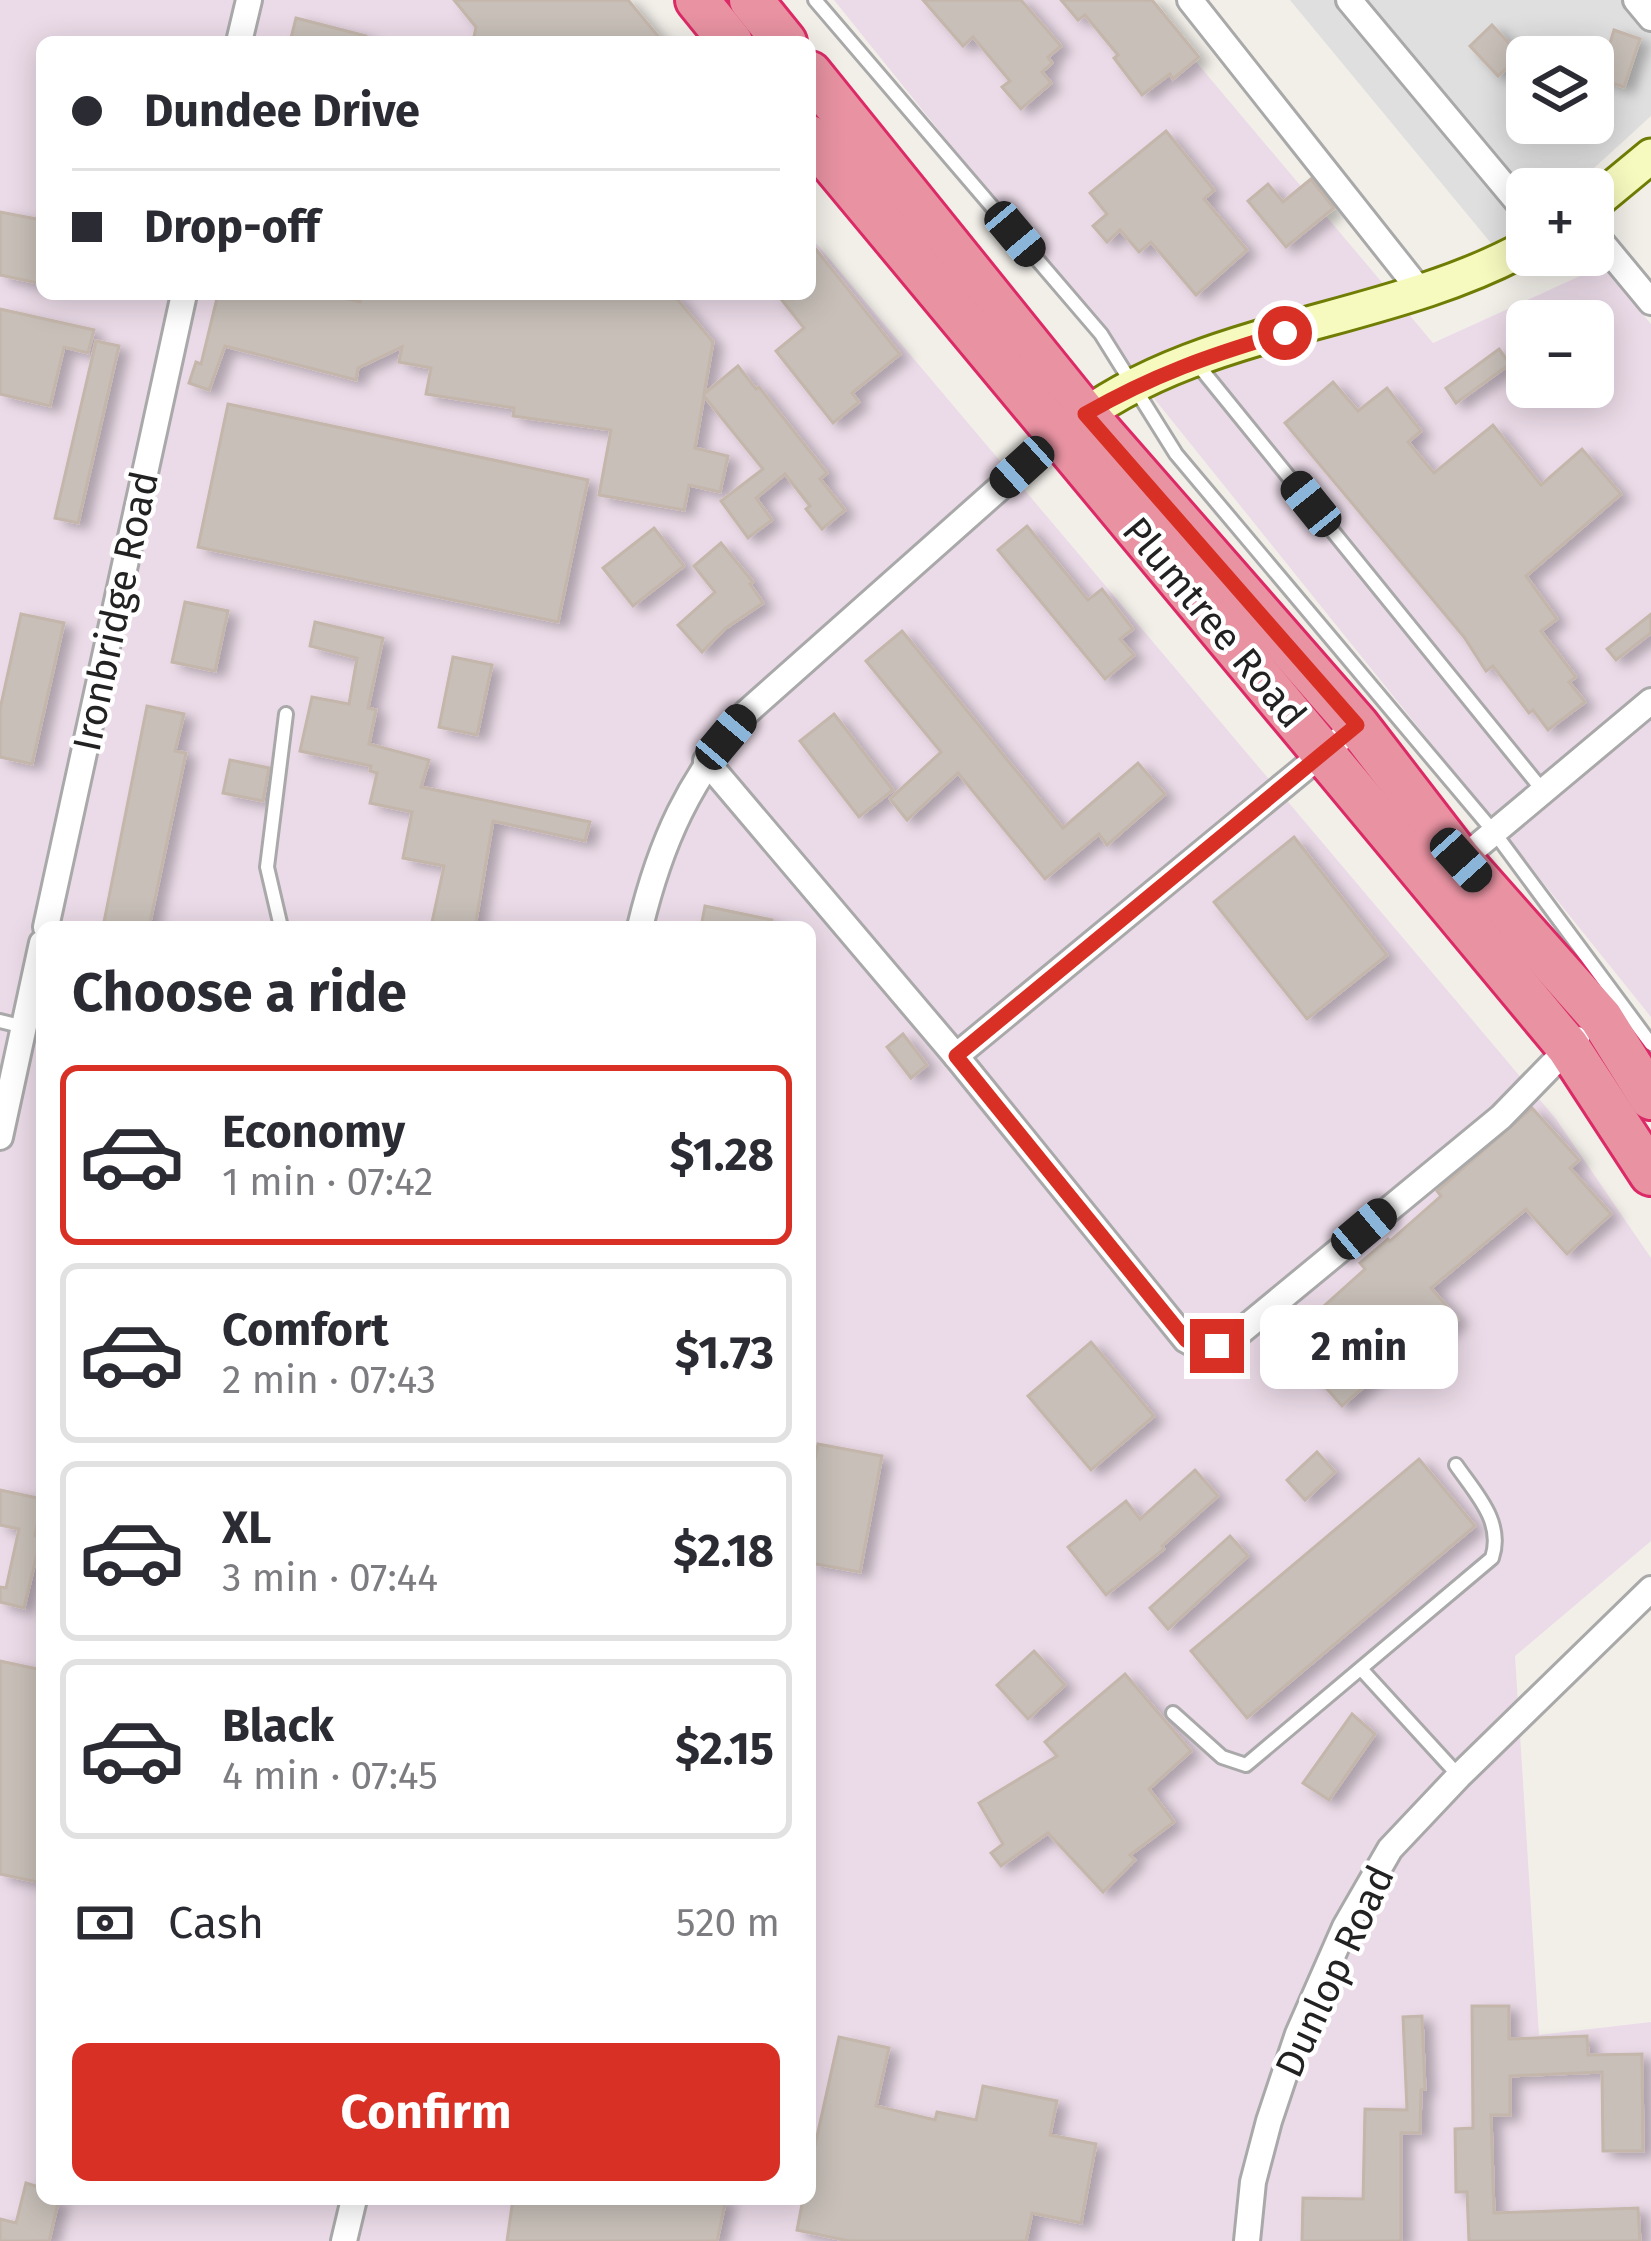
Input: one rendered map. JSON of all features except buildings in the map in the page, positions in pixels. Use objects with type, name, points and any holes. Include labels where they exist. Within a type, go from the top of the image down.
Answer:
[{"type":"highway","points":[[697,0],[726,36]]},
{"type":"highway","points":[[751,0],[780,36]]},
{"type":"highway","name":"Plumtree Road","points":[[816,81],[1071,425]]},
{"type":"highway","name":"Plumtree Road","points":[[816,144],[1071,425],[1341,738],[1446,872],[1651,1174]]},
{"type":"highway","name":"Plumtree Road","points":[[1446,872],[1601,1018],[1651,1098]]},
{"type":"street","points":[[240,36],[249,0]]},
{"type":"street","points":[[1190,0],[1422,293]]},
{"type":"street","points":[[1349,0],[1506,189]]},
{"type":"street","points":[[1636,0],[1651,18]]},
{"type":"street","points":[[1614,187],[1651,156]]},
{"type":"street","points":[[1614,257],[1651,302]]},
{"type":"street","points":[[642,921],[676,817],[706,761],[746,713],[1071,425],[1131,387],[1194,360],[1422,293],[1506,259]]},
{"type":"street","name":"Ironbridge Road","points":[[47,921],[183,300]]},
{"type":"street","points":[[1446,872],[1651,700]]},
{"type":"street","points":[[956,1056],[1341,738]]},
{"type":"street","points":[[706,761],[956,1056],[1186,1340],[1206,1347],[1228,1342],[1483,1132],[1601,1018]]},
{"type":"street","points":[[0,1137],[12,1024],[36,960]]},
{"type":"street","name":"Dunlop Road","points":[[1247,2241],[1253,2182],[1268,2120],[1298,2034],[1345,1927],[1390,1849],[1651,1589]]},
{"type":"street","points":[[344,2241],[353,2205]]},
{"type":"lane","points":[[815,0],[1101,334],[1176,454],[1494,832],[1651,1044]]},
{"type":"lane","points":[[1194,360],[1544,793]]},
{"type":"lane","points":[[280,921],[268,867],[286,714]]},
{"type":"lane","points":[[1173,1713],[1222,1757],[1246,1765],[1492,1558],[1497,1543],[1491,1515],[1456,1465]]},
{"type":"lane","points":[[1362,1670],[1459,1776]]},
{"type":"shaded area","points":[[0,0],[611,0],[642,36],[36,36],[36,300],[816,300],[816,243],[1556,1119],[1651,1258],[1651,1541],[1515,1656],[1539,2035],[1651,2022],[1651,2241],[0,2241]]},
{"type":"shaded area","points":[[834,0],[1144,0],[1433,343],[1506,310],[1506,408],[1614,408],[1614,300],[1527,300],[1580,276],[1610,276],[1651,324],[1651,1017]]},
{"type":"shaded area","points":[[1290,0],[1651,0],[1651,116],[1594,168],[1506,168],[1506,248],[1500,254]]},
{"type":"route","points":[[1217,1346],[1195,1346],[1186,1340],[956,1056],[1357,725],[1085,414],[1131,387],[1194,360],[1285,333]]}]
